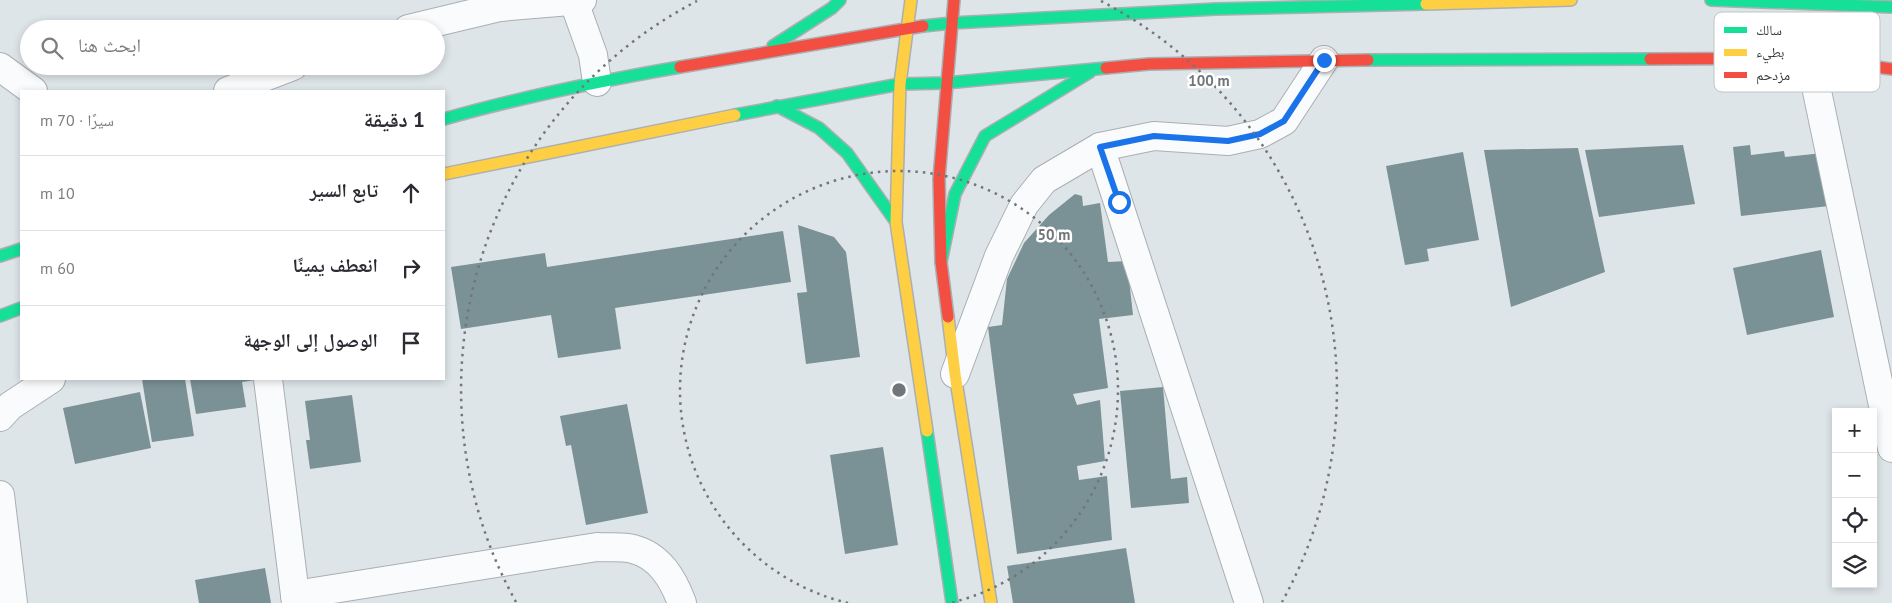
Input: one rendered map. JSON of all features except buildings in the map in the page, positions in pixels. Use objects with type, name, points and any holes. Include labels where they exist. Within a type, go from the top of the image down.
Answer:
[{"type":"main road","points":[[767,51],[832,8],[840,0]]},
{"type":"main road","points":[[911,0],[900,84],[896,222],[952,603]]},
{"type":"main road","points":[[954,0],[946,83],[940,179],[941,262],[955,374],[991,603]]},
{"type":"main road","points":[[1198,0],[1216,8]]},
{"type":"main road","points":[[445,119],[479,109],[598,82],[767,51],[906,28],[952,23],[1216,8],[1571,0]]},
{"type":"main road","points":[[1711,0],[1767,0],[1892,7]]},
{"type":"main road","points":[[445,174],[777,106],[900,84],[946,83],[1149,64],[1324,60],[1714,58]]},
{"type":"main road","points":[[941,262],[955,194],[985,136],[1096,68]]},
{"type":"main road","points":[[777,106],[819,128],[847,153],[896,222]]},
{"type":"main road","points":[[0,256],[20,249]]},
{"type":"main road","points":[[0,316],[20,308]]},
{"type":"street","points":[[445,20],[500,7],[578,1],[593,55],[598,82]]},
{"type":"street","points":[[955,374],[999,256],[1024,205],[1044,180],[1100,147],[1154,136],[1228,141],[1260,134],[1284,121],[1324,60]]},
{"type":"street","points":[[0,67],[33,90]]},
{"type":"street","points":[[231,90],[270,75]]},
{"type":"street","points":[[1817,92],[1892,448]]},
{"type":"street","points":[[1100,147],[1249,603]]},
{"type":"street","points":[[0,417],[10,406],[49,380]]},
{"type":"street","points":[[268,380],[296,599],[597,547],[633,549],[658,561],[674,583],[682,603]]},
{"type":"street","points":[[0,496],[13,603]]},
{"type":"traffic: fast","points":[[773,46],[832,8],[840,0]]},
{"type":"traffic: fast","points":[[1711,0],[1892,7]]},
{"type":"traffic: fast","points":[[923,26],[1216,9],[1426,4]]},
{"type":"traffic: fast","points":[[1368,60],[1650,59]]},
{"type":"traffic: fast","points":[[445,119],[561,90],[680,67]]},
{"type":"traffic: fast","points":[[735,115],[900,84],[946,83],[1106,68]]},
{"type":"traffic: fast","points":[[941,262],[955,194],[985,136],[1090,72]]},
{"type":"traffic: fast","points":[[777,106],[819,128],[847,153],[896,222]]},
{"type":"traffic: fast","points":[[0,256],[20,249]]},
{"type":"traffic: fast","points":[[0,316],[20,308]]},
{"type":"traffic: fast","points":[[927,431],[952,603]]},
{"type":"traffic: slow","points":[[911,0],[900,84],[896,222],[927,431]]},
{"type":"traffic: slow","points":[[1426,4],[1571,0]]},
{"type":"traffic: slow","points":[[445,174],[735,115]]},
{"type":"traffic: slow","points":[[948,317],[955,374],[991,603]]},
{"type":"traffic: jam","points":[[948,317],[941,262],[939,179],[954,0]]},
{"type":"traffic: jam","points":[[680,67],[923,26]]},
{"type":"traffic: jam","points":[[1650,59],[1714,59]]},
{"type":"traffic: jam","points":[[1106,68],[1149,64],[1368,60]]},
{"type":"traffic: jam","points":[[1880,67],[1892,69]]},
{"type":"route","points":[[1119,202],[1100,147],[1154,136],[1228,141],[1260,134],[1284,121],[1324,60]]}]
